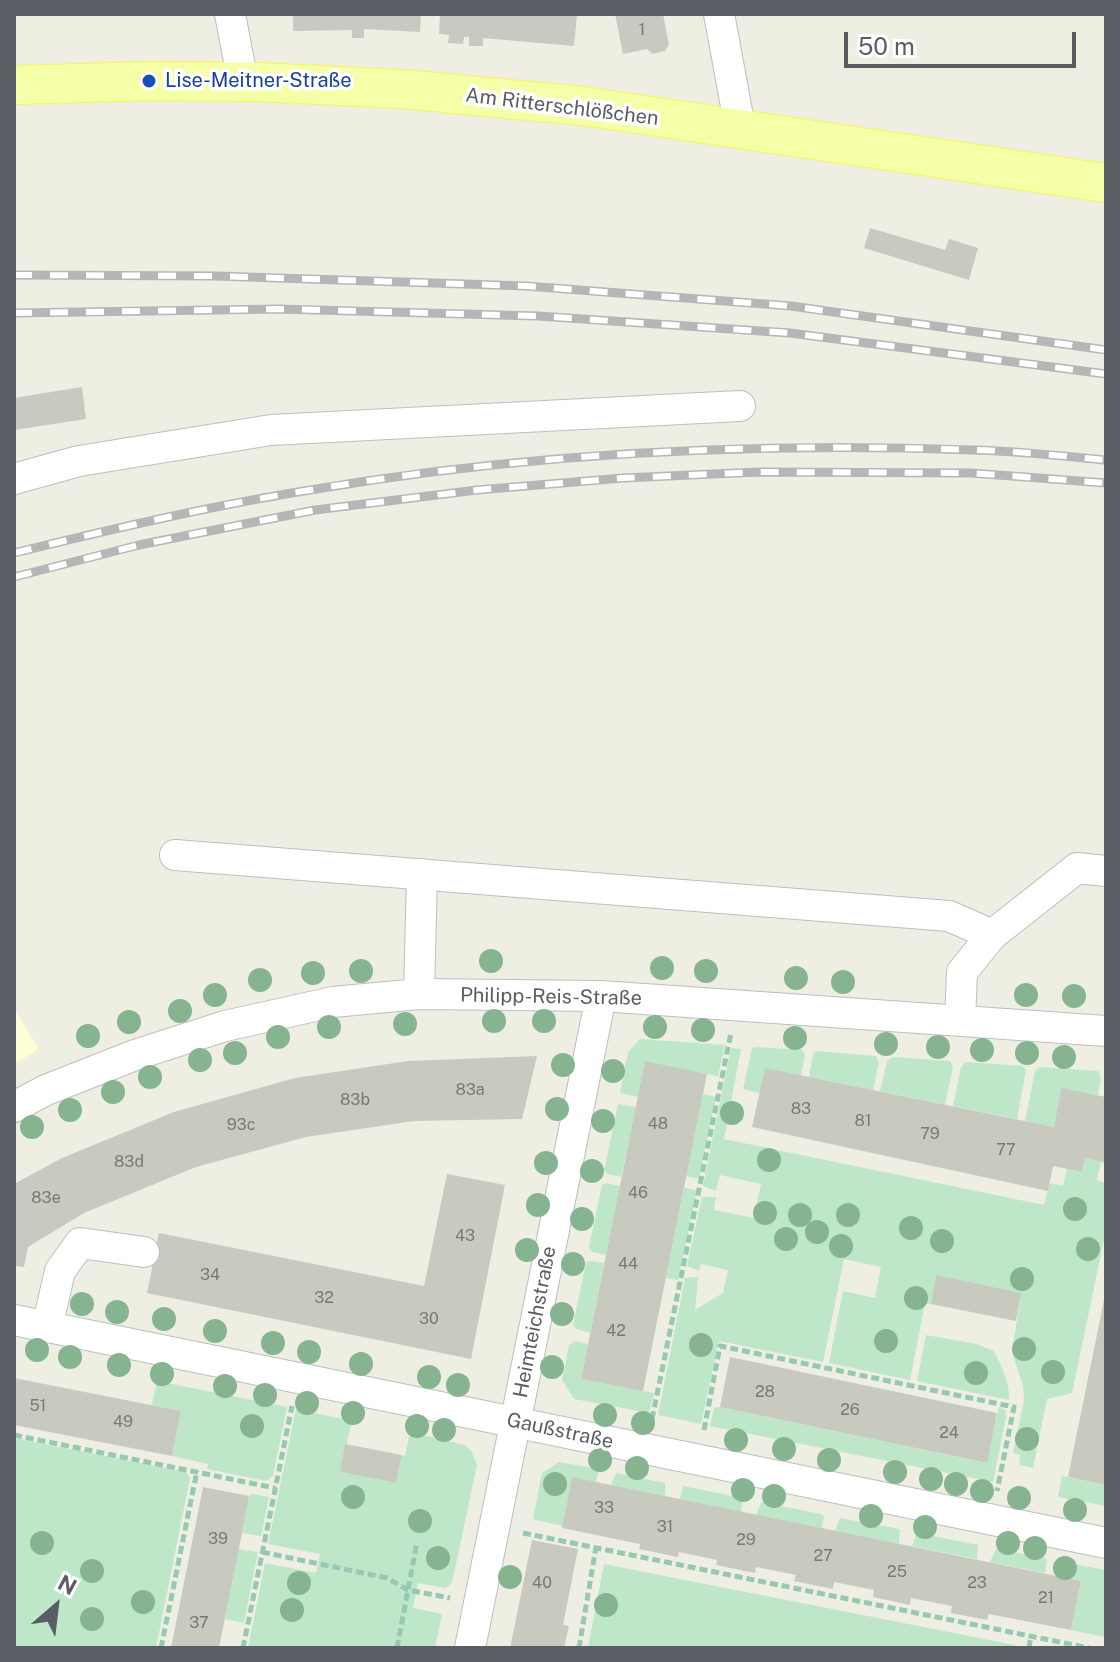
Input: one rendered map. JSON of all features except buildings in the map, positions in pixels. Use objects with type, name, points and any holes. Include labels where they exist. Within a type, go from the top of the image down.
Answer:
[{"type":"main road","name":"Am Ritterschlößchen","points":[[14,85],[149,81],[402,89],[583,106],[1106,183]]},
{"type":"street","points":[[230,14],[243,82]]},
{"type":"street","points":[[719,14],[737,111],[736,130]]},
{"type":"street","points":[[14,479],[79,461],[271,430],[740,406]]},
{"type":"street","points":[[175,855],[949,916],[992,935]]},
{"type":"street","points":[[960,1021],[962,972],[992,935],[1077,868],[1106,871]]},
{"type":"street","points":[[419,994],[422,874]]},
{"type":"street","name":"Philipp-Reis-Straße","points":[[14,1107],[46,1090],[135,1055],[225,1026],[333,1002],[419,994],[601,996],[1106,1031]]},
{"type":"street","name":"Heimteichstraße","points":[[470,1648],[601,996]]},
{"type":"street","points":[[47,1327],[60,1271],[80,1243],[144,1252]]},
{"type":"street","name":"Gaußstraße","points":[[14,1320],[1106,1543]]},
{"type":"path","points":[[646,1449],[737,1005]]},
{"type":"path","points":[[698,1459],[720,1346],[875,1378],[1014,1407],[992,1520]]},
{"type":"path","points":[[243,1648],[297,1377]]},
{"type":"path","points":[[14,1435],[275,1488]]},
{"type":"path","points":[[161,1648],[197,1471]]},
{"type":"path","points":[[494,1527],[1089,1648]]},
{"type":"path","points":[[397,1648],[417,1542]]},
{"type":"path","points":[[579,1648],[596,1547]]},
{"type":"path","points":[[262,1552],[387,1578],[408,1590],[454,1599]]},
{"type":"path","points":[[1029,1648],[1031,1636]]},
{"type":"shaded area","points":[[14,1009],[39,1049],[14,1064]]},
{"type":"shaded area","points":[[640,1039],[725,1045],[718,1076],[645,1062],[638,1097],[620,1093],[628,1052]]},
{"type":"shaded area","points":[[755,1047],[802,1050],[805,1055],[801,1076],[760,1093],[743,1089]]},
{"type":"shaded area","points":[[731,1048],[741,1049],[724,1139],[1044,1205],[1050,1183],[1063,1186],[1067,1169],[1082,1172],[1085,1158],[1101,1162],[1097,1180],[1106,1183],[1106,1230],[1072,1393],[1047,1399],[1033,1468],[1019,1465],[1020,1455],[1013,1453],[1024,1400],[1023,1386],[1012,1352],[1021,1293],[936,1276],[931,1304],[925,1303],[910,1380],[829,1363],[843,1291],[875,1298],[881,1267],[844,1259],[823,1362],[719,1341],[701,1424],[658,1415],[685,1278],[698,1277],[695,1310],[723,1293],[728,1270],[701,1264],[699,1271],[687,1266],[702,1197],[716,1197],[714,1210],[754,1218],[761,1184],[720,1175],[716,1191],[703,1186]]},
{"type":"shaded area","points":[[816,1051],[876,1056],[879,1062],[873,1090],[809,1077]]},
{"type":"shaded area","points":[[893,1057],[950,1061],[953,1067],[945,1105],[880,1091],[887,1061]]},
{"type":"shaded area","points":[[966,1062],[1022,1066],[1026,1070],[1017,1119],[953,1106],[961,1067]]},
{"type":"shaded area","points":[[1039,1067],[1098,1071],[1101,1077],[1098,1096],[1061,1089],[1054,1127],[1025,1121],[1035,1071]]},
{"type":"shaded area","points":[[703,1094],[716,1097],[699,1179],[686,1176]]},
{"type":"shaded area","points":[[618,1104],[636,1107],[621,1177],[604,1171]]},
{"type":"shaded area","points":[[602,1185],[620,1186],[606,1255],[592,1252],[589,1247]]},
{"type":"shaded area","points":[[684,1188],[697,1190],[678,1280],[666,1278]]},
{"type":"shaded area","points":[[586,1262],[604,1263],[590,1333],[573,1325]]},
{"type":"shaded area","points":[[926,1335],[976,1344],[994,1351],[1007,1381],[1009,1400],[917,1381]]},
{"type":"shaded area","points":[[575,1341],[588,1344],[581,1379],[654,1393],[649,1413],[574,1399],[562,1380],[569,1345]]},
{"type":"shaded area","points":[[157,1381],[287,1407],[273,1476],[266,1481],[207,1469],[208,1464],[172,1456],[181,1411],[152,1405]]},
{"type":"shaded area","points":[[999,1407],[1005,1410],[1006,1417],[993,1482],[710,1426],[714,1408],[986,1463]]},
{"type":"shaded area","points":[[296,1409],[352,1421],[340,1472],[396,1483],[410,1432],[465,1445],[472,1452],[477,1465],[452,1583],[445,1588],[418,1583],[413,1608],[442,1614],[435,1648],[248,1648],[265,1563],[316,1573],[320,1554],[268,1544]]},
{"type":"shaded area","points":[[14,1438],[186,1472],[190,1478],[156,1648],[14,1648]]},
{"type":"shaded area","points":[[559,1462],[599,1469],[596,1482],[572,1478],[562,1528],[533,1519],[542,1473]]},
{"type":"shaded area","points":[[616,1473],[665,1483],[665,1496],[611,1485]]},
{"type":"shaded area","points":[[1062,1476],[1106,1485],[1106,1506],[1058,1497]]},
{"type":"shaded area","points":[[683,1486],[743,1498],[741,1512],[680,1499]]},
{"type":"shaded area","points":[[249,1496],[269,1497],[261,1536],[242,1533]]},
{"type":"shaded area","points":[[761,1502],[821,1514],[824,1516],[822,1528],[756,1515]]},
{"type":"shaded area","points":[[840,1518],[900,1529],[899,1544],[835,1531]]},
{"type":"shaded area","points":[[917,1533],[978,1545],[977,1559],[912,1546]]},
{"type":"shaded area","points":[[238,1549],[258,1552],[244,1623],[225,1619]]},
{"type":"shaded area","points":[[996,1549],[1046,1558],[1045,1573],[990,1562]]},
{"type":"shaded area","points":[[1063,1562],[1106,1570],[1106,1637],[1071,1630],[1081,1581],[1057,1576]]},
{"type":"shaded area","points":[[604,1564],[1015,1645],[1015,1648],[588,1648]]},
{"type":"railway","points":[[14,275],[216,276],[526,286],[791,306],[1106,350]]},
{"type":"railway","points":[[14,313],[279,309],[538,316],[790,333],[1106,374]]},
{"type":"railway","points":[[14,553],[161,518],[273,496],[392,477],[558,459],[724,449],[890,448],[990,451],[1106,460]]},
{"type":"railway","points":[[14,577],[139,545],[315,510],[477,490],[623,478],[759,472],[971,473],[1106,483]]},
{"type":"place","name":"Lise-Meitner-Straße","points":[[149,81]]}]
